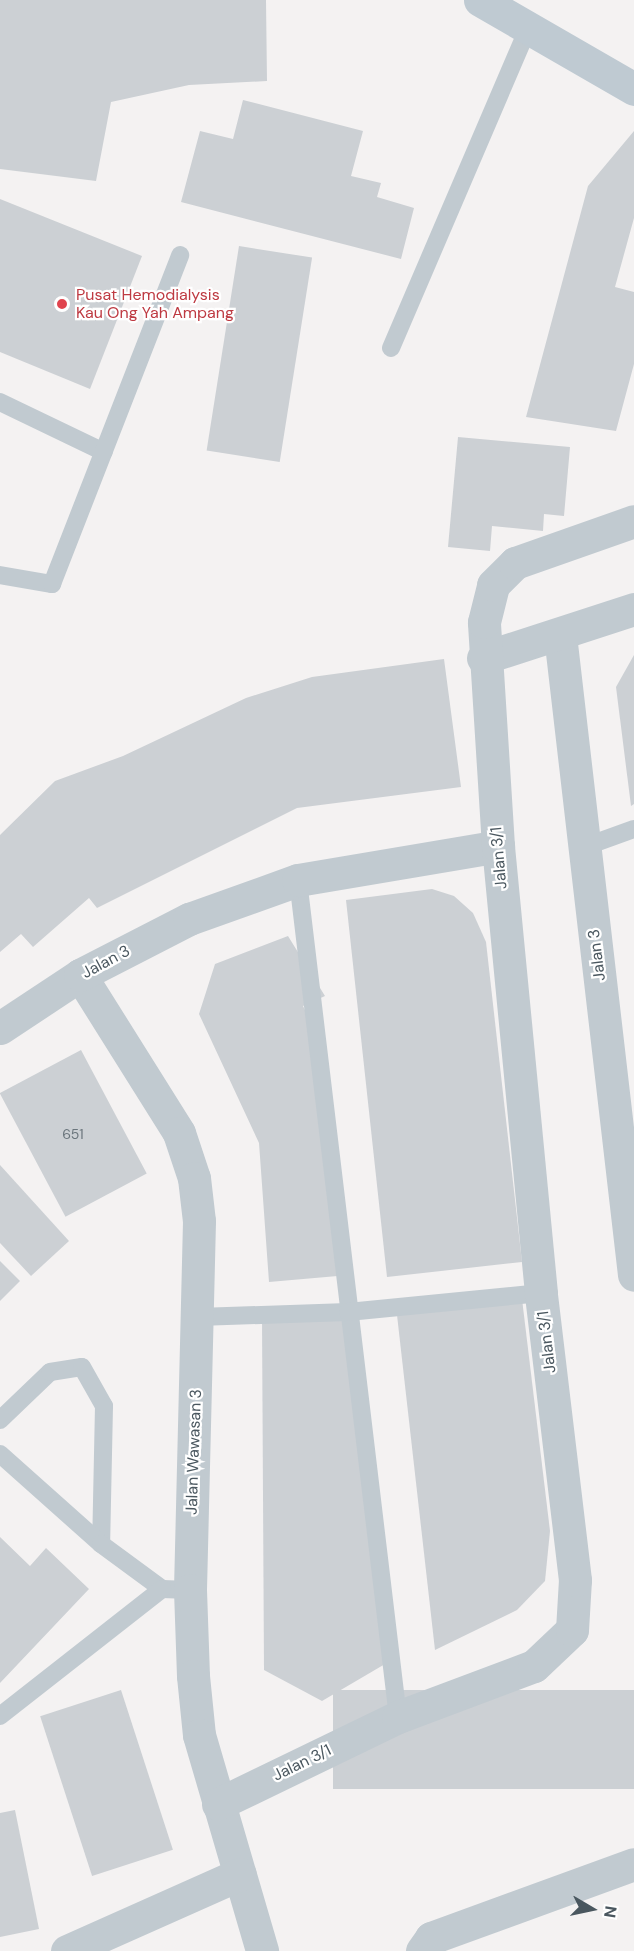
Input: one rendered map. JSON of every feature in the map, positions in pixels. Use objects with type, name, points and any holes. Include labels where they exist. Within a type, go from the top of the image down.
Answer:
[{"type":"street","points":[[480,0],[529,26],[634,89]]},
{"type":"street","points":[[634,521],[515,563],[493,585],[484,622],[483,657],[634,609]]},
{"type":"street","name":"Jalan 3","points":[[560,634],[633,1255]]},
{"type":"street","name":"Jalan 3/1","points":[[218,1804],[398,1717],[534,1666],[572,1630],[575,1580],[541,1293],[498,846],[483,657]]},
{"type":"street","name":"Jalan 3","points":[[0,1028],[80,975],[189,919],[298,880],[498,846]]},
{"type":"street","name":"Jalan Wawasan 3","points":[[80,975],[179,1132],[195,1178],[199,1221],[198,1317],[176,1590],[200,1735],[262,1951]]},
{"type":"street","points":[[422,1951],[431,1938],[634,1864]]},
{"type":"street","points":[[67,1951],[240,1874]]},
{"type":"lane","points":[[391,348],[529,26]]},
{"type":"lane","points":[[0,574],[52,584],[180,255]]},
{"type":"lane","points":[[0,402],[104,452]]},
{"type":"lane","points":[[584,847],[634,828]]},
{"type":"lane","points":[[298,880],[398,1717]]},
{"type":"lane","points":[[198,1317],[348,1312],[541,1293]]},
{"type":"lane","points":[[0,1420],[50,1372],[82,1367],[104,1406],[101,1544]]},
{"type":"lane","points":[[0,1454],[101,1544],[176,1590],[0,1716]]},
{"type":"building","points":[[0,0],[266,0],[267,81],[189,85],[111,102],[96,181],[0,169]]},
{"type":"building","points":[[243,100],[363,131],[351,176],[381,183],[377,197],[414,208],[401,259],[181,202],[200,131],[233,139]]},
{"type":"building","points":[[634,131],[634,218],[615,287],[634,292],[634,364],[616,431],[526,417],[588,186]]},
{"type":"building","name":"Pusat Hemodialysis Kau Ong Yah Ampang","points":[[0,199],[142,256],[90,389],[0,352]]},
{"type":"building","points":[[239,246],[312,258],[280,462],[207,450]]},
{"type":"building","points":[[458,437],[570,447],[564,516],[544,514],[543,531],[492,526],[490,551],[448,547]]},
{"type":"building","points":[[634,655],[634,804],[631,806],[616,687]]},
{"type":"building","points":[[444,659],[461,787],[297,808],[97,908],[89,898],[33,947],[21,934],[0,952],[0,835],[55,781],[123,756],[246,698],[312,677]]},
{"type":"building","points":[[432,889],[454,896],[473,913],[486,942],[522,1262],[387,1277],[346,900]]},
{"type":"building","points":[[288,936],[325,996],[303,1006],[328,1056],[313,1064],[349,1275],[269,1282],[259,1143],[199,1014],[215,964]]},
{"type":"building","points":[[81,1050],[147,1174],[65,1217],[0,1093]]},
{"type":"building","points":[[0,1165],[69,1241],[31,1276],[0,1243]]},
{"type":"building","points":[[0,1261],[20,1281],[0,1301]]},
{"type":"building","points":[[522,1299],[550,1531],[545,1581],[517,1610],[435,1650],[397,1315]]},
{"type":"building","points":[[262,1319],[358,1319],[397,1657],[322,1701],[264,1670]]},
{"type":"building","points":[[0,1537],[30,1566],[46,1548],[89,1589],[0,1683]]},
{"type":"building","points":[[121,1690],[173,1850],[92,1876],[40,1716]]},
{"type":"building","points":[[333,1690],[634,1690],[634,1789],[333,1789]]},
{"type":"building","points":[[15,1810],[39,1929],[0,1937],[0,1813]]},
{"type":"place","name":"Pusat Hemodialysis Kau Ong Yah Ampang","points":[[62,304]]}]
